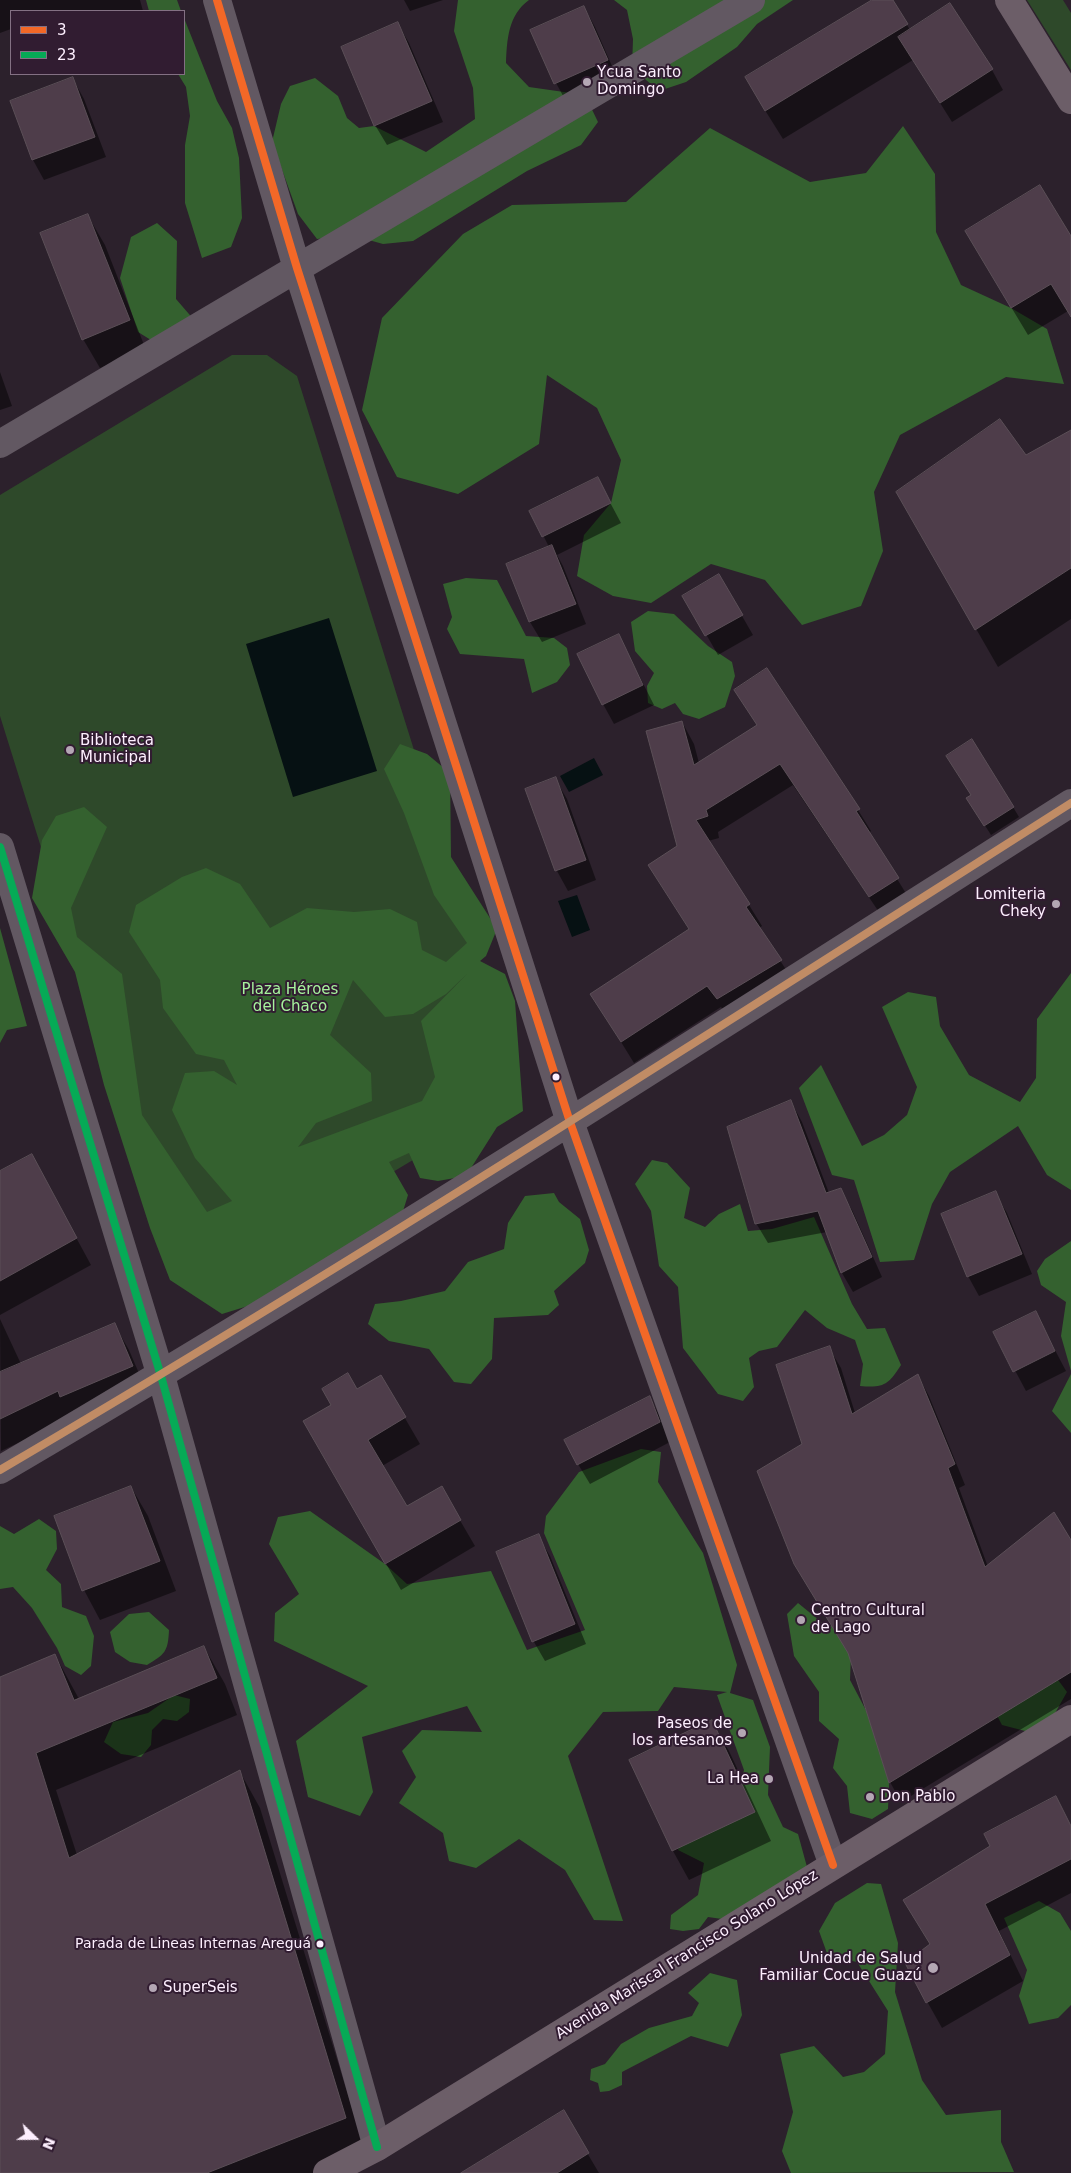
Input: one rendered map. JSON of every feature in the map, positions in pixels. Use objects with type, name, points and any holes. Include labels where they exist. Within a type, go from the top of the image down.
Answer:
[{"type":"main road","points":[[1009,0],[1071,100]]},
{"type":"main road","name":"Avenida Mariscal Francisco Solano López","points":[[327,2173],[377,2147],[1071,1720]]},
{"type":"street","points":[[217,0],[297,268],[570,1122],[833,1865]]},
{"type":"street","points":[[0,444],[751,0]]},
{"type":"street","points":[[0,1470],[160,1376],[570,1122],[1071,803]]},
{"type":"street","points":[[0,847],[160,1376],[377,2147]]},
{"type":"green space","points":[[146,0],[177,0],[181,10],[149,10]]},
{"type":"green space","points":[[458,0],[529,0],[517,13],[510,28],[506,63],[529,87],[585,95],[598,122],[581,145],[527,171],[413,241],[383,244],[351,235],[317,239],[298,214],[272,142],[281,104],[290,86],[315,78],[338,96],[347,118],[359,128],[374,126],[426,152],[475,119],[473,88],[454,31]]},
{"type":"green space","points":[[614,0],[793,0],[757,24],[737,47],[686,82],[659,91],[632,68],[633,39],[627,10]]},
{"type":"green space","points":[[1027,0],[1063,0],[1071,13],[1071,70]]},
{"type":"green space","points":[[185,21],[217,101],[232,128],[239,158],[242,218],[231,247],[202,258],[185,203],[185,145],[190,116],[186,87],[179,75],[185,75]]},
{"type":"green space","points":[[903,126],[935,174],[936,232],[961,285],[1011,308],[1047,329],[1064,384],[1006,377],[900,435],[874,492],[883,551],[861,606],[802,625],[765,580],[711,564],[651,603],[613,596],[577,576],[584,535],[611,503],[621,460],[597,408],[547,375],[539,444],[458,494],[397,477],[362,410],[382,318],[463,234],[512,205],[626,202],[710,128],[810,182],[866,173]]},
{"type":"green space","points":[[157,223],[177,241],[176,299],[195,321],[175,355],[138,332],[120,278],[131,237]]},
{"type":"green space","name":"Plaza Héroes del Chaco","points":[[232,355],[267,355],[297,376],[516,1076],[503,1106],[196,1290],[174,1273],[0,716],[0,495]]},
{"type":"green space","points":[[466,578],[497,580],[526,636],[554,638],[567,648],[570,665],[557,682],[532,693],[524,659],[460,654],[447,629],[452,617],[443,584]]},
{"type":"green space","points":[[648,611],[674,614],[708,646],[732,662],[735,676],[725,707],[699,719],[683,714],[675,703],[662,709],[648,703],[647,686],[654,673],[635,651],[631,622]]},
{"type":"green space","points":[[400,744],[427,754],[450,773],[451,857],[497,929],[486,956],[480,961],[505,974],[515,1001],[523,1111],[497,1127],[466,1176],[438,1181],[420,1178],[409,1153],[389,1162],[408,1195],[399,1224],[290,1293],[222,1314],[170,1280],[150,1228],[104,1085],[75,972],[32,898],[42,840],[56,816],[84,807],[107,827],[71,908],[77,937],[122,974],[142,1115],[207,1212],[232,1201],[195,1158],[172,1110],[185,1073],[214,1071],[237,1085],[224,1060],[196,1054],[163,1008],[160,980],[129,932],[136,905],[182,877],[206,868],[240,884],[270,928],[307,908],[354,912],[390,909],[417,922],[422,950],[446,962],[467,943],[434,895],[404,813],[384,769]],"holes":[[[467,974],[421,1021],[435,1077],[422,1101],[298,1147],[316,1123],[372,1101],[371,1073],[330,1035],[353,980],[385,1017],[413,1014],[446,994]]]},
{"type":"green space","points":[[0,928],[27,1026],[7,1030],[0,1043]]},
{"type":"green space","points":[[1071,973],[1071,1190],[1047,1175],[1018,1126],[950,1172],[932,1204],[914,1260],[880,1262],[854,1180],[832,1175],[799,1088],[821,1065],[862,1146],[884,1135],[907,1115],[917,1087],[882,1007],[908,992],[936,997],[940,1026],[969,1075],[1020,1102],[1036,1078],[1037,1019]]},
{"type":"green space","points":[[652,1160],[667,1163],[690,1188],[684,1218],[705,1227],[719,1214],[740,1204],[748,1231],[772,1229],[814,1217],[852,1304],[867,1329],[885,1328],[901,1365],[889,1381],[880,1386],[860,1386],[863,1364],[855,1340],[827,1328],[805,1310],[777,1347],[759,1351],[749,1358],[754,1387],[743,1401],[718,1394],[683,1348],[678,1287],[659,1266],[651,1211],[635,1184]]},
{"type":"green space","points":[[554,1193],[559,1202],[580,1219],[589,1250],[585,1263],[554,1291],[559,1305],[548,1315],[494,1318],[492,1359],[471,1384],[454,1382],[429,1349],[389,1341],[368,1324],[375,1304],[401,1301],[445,1291],[468,1262],[504,1249],[508,1223],[525,1196]]},
{"type":"green space","points":[[1071,1241],[1071,1371],[1061,1336],[1066,1302],[1041,1285],[1037,1271],[1045,1259]]},
{"type":"green space","points":[[1071,1374],[1071,1433],[1052,1411]]},
{"type":"green space","points":[[641,1449],[661,1452],[658,1482],[703,1553],[737,1665],[730,1693],[753,1700],[770,1747],[768,1795],[783,1827],[798,1834],[807,1867],[750,1923],[708,1917],[699,1929],[683,1931],[670,1929],[671,1915],[698,1895],[704,1863],[678,1850],[682,1837],[738,1796],[744,1770],[717,1695],[727,1692],[674,1687],[658,1711],[603,1712],[568,1756],[623,1921],[594,1920],[565,1870],[519,1839],[476,1868],[449,1861],[443,1833],[399,1803],[416,1777],[402,1751],[422,1730],[482,1732],[467,1706],[362,1737],[373,1792],[360,1816],[308,1797],[296,1741],[368,1686],[274,1641],[275,1613],[299,1594],[269,1544],[278,1517],[310,1511],[385,1564],[407,1584],[491,1571],[527,1650],[585,1630],[544,1533],[546,1516],[579,1472]]},
{"type":"green space","points":[[39,1519],[56,1531],[57,1549],[46,1570],[61,1584],[62,1607],[86,1616],[94,1636],[91,1666],[81,1675],[65,1666],[57,1648],[32,1608],[13,1587],[0,1589],[0,1526],[14,1534]]},
{"type":"green space","points":[[798,1603],[825,1625],[852,1629],[850,1680],[869,1716],[889,1783],[888,1809],[872,1819],[850,1813],[847,1786],[833,1768],[839,1739],[819,1721],[819,1692],[794,1656],[787,1614]]},
{"type":"green space","points":[[149,1612],[169,1630],[168,1643],[162,1655],[147,1665],[130,1662],[115,1652],[110,1632],[129,1614]]},
{"type":"green space","points":[[1019,1627],[1067,1692],[1054,1715],[1029,1732],[1002,1725],[968,1661]]},
{"type":"green space","points":[[174,1695],[190,1699],[189,1712],[177,1721],[163,1719],[152,1730],[151,1745],[141,1757],[121,1754],[104,1742],[113,1722],[148,1713]]},
{"type":"green space","points":[[867,1883],[881,1884],[898,1943],[895,1992],[922,2080],[946,2115],[1001,2110],[1001,2142],[1014,2172],[791,2173],[782,2151],[793,2112],[780,2054],[814,2046],[843,2077],[864,2072],[885,2054],[888,2011],[857,1962],[828,1956],[819,1931],[835,1903]]},
{"type":"green space","points":[[1039,1901],[1060,1913],[1071,1931],[1071,2005],[1058,2018],[1029,2024],[1019,1996],[1027,1970],[1004,1918]]},
{"type":"green space","points":[[710,1973],[737,1980],[742,2015],[728,2047],[691,2036],[622,2072],[622,2085],[609,2091],[600,2092],[598,2083],[590,2080],[591,2069],[605,2064],[621,2044],[649,2028],[692,2016],[699,2003],[688,1993]]},
{"type":"shaded area","points":[[329,618],[377,771],[293,797],[246,644]]},
{"type":"shaded area","points":[[594,758],[603,775],[569,792],[560,776]]},
{"type":"shaded area","points":[[577,895],[590,930],[572,937],[558,901]]},
{"type":"building","points":[[872,0],[893,0],[908,24],[765,111],[745,77]]},
{"type":"building","points":[[950,3],[993,69],[940,103],[898,37]]},
{"type":"building","points":[[584,6],[608,60],[554,84],[530,30]]},
{"type":"building","points":[[398,22],[432,101],[374,126],[341,47]]},
{"type":"building","points":[[73,77],[95,137],[32,160],[10,101]]},
{"type":"building","points":[[1040,185],[1071,236],[1071,317],[1051,284],[1011,308],[965,231]]},
{"type":"building","points":[[88,214],[130,320],[82,340],[40,233]]},
{"type":"building","points":[[1000,419],[1026,455],[1071,430],[1071,568],[975,630],[896,492]]},
{"type":"building","points":[[598,477],[611,503],[542,537],[529,511]]},
{"type":"building","points":[[552,545],[576,604],[529,622],[506,564]]},
{"type":"building","points":[[719,574],[743,615],[705,636],[682,596]]},
{"type":"building","points":[[619,634],[643,685],[602,705],[577,654]]},
{"type":"building","points":[[767,668],[860,809],[856,811],[899,878],[869,897],[780,764],[706,810],[708,816],[696,820],[750,904],[746,907],[782,960],[717,999],[707,986],[621,1042],[590,994],[689,929],[648,865],[677,846],[646,731],[682,721],[694,765],[757,725],[734,690]]},
{"type":"building","points":[[972,739],[1014,807],[984,826],[966,798],[971,795],[946,756]]},
{"type":"building","points":[[556,777],[586,860],[555,871],[525,789]]},
{"type":"building","points":[[791,1100],[826,1193],[841,1188],[872,1257],[841,1273],[818,1211],[755,1224],[727,1127]]},
{"type":"building","points":[[32,1154],[77,1238],[0,1281],[0,1171]]},
{"type":"building","points":[[996,1191],[1022,1254],[967,1277],[941,1214]]},
{"type":"building","points":[[1036,1311],[1055,1351],[1013,1372],[993,1332]]},
{"type":"building","points":[[115,1323],[133,1366],[60,1397],[58,1391],[0,1419],[0,1372]]},
{"type":"building","points":[[830,1346],[852,1414],[918,1374],[955,1464],[948,1468],[985,1567],[1054,1512],[1071,1540],[1071,1672],[889,1783],[848,1653],[794,1564],[757,1471],[802,1444],[776,1365]]},
{"type":"building","points":[[348,1373],[357,1389],[381,1375],[406,1417],[368,1440],[407,1506],[442,1486],[461,1520],[385,1564],[303,1421],[331,1405],[322,1389]]},
{"type":"building","points":[[650,1396],[660,1422],[577,1465],[564,1440]]},
{"type":"building","points":[[131,1486],[160,1561],[82,1591],[54,1516]]},
{"type":"building","points":[[539,1534],[575,1624],[532,1642],[496,1552]]},
{"type":"building","name":"SuperSeis","points":[[204,1646],[217,1678],[36,1753],[69,1858],[240,1770],[346,2118],[207,2173],[0,2173],[0,1677],[55,1654],[74,1700]]},
{"type":"building","points":[[712,1720],[755,1812],[672,1851],[629,1760]]},
{"type":"building","points":[[1056,1796],[1071,1826],[1071,1859],[985,1904],[1010,1955],[926,2003],[905,1963],[930,1944],[903,1900],[990,1846],[984,1834]]},
{"type":"building","points":[[564,2110],[589,2153],[557,2173],[461,2173]]},
{"type":"transit line","name":"3","points":[[217,0],[297,268],[570,1122],[833,1865]]},
{"type":"transit line","points":[[0,1470],[271,1308],[405,1225],[1071,803]]},
{"type":"transit line","name":"23","points":[[0,847],[161,1376],[377,2147]]},
{"type":"place","name":"Ycua Santo Domingo","points":[[587,82]]},
{"type":"place","name":"Biblioteca Municipal","points":[[70,750]]},
{"type":"place","name":"Lomiteria Cheky","points":[[1056,904]]},
{"type":"place","name":"Centro Cultural de Lago","points":[[801,1620]]},
{"type":"place","name":"Paseos de los artesanos","points":[[742,1733]]},
{"type":"place","name":"La Hea","points":[[769,1779]]},
{"type":"place","name":"Don Pablo","points":[[870,1797]]},
{"type":"place","name":"Parada de Lineas Internas Areguá","points":[[320,1944]]},
{"type":"place","name":"Unidad de Salud Familiar Cocue Guazú","points":[[933,1968]]},
{"type":"place","name":"SuperSeis","points":[[153,1988]]}]
